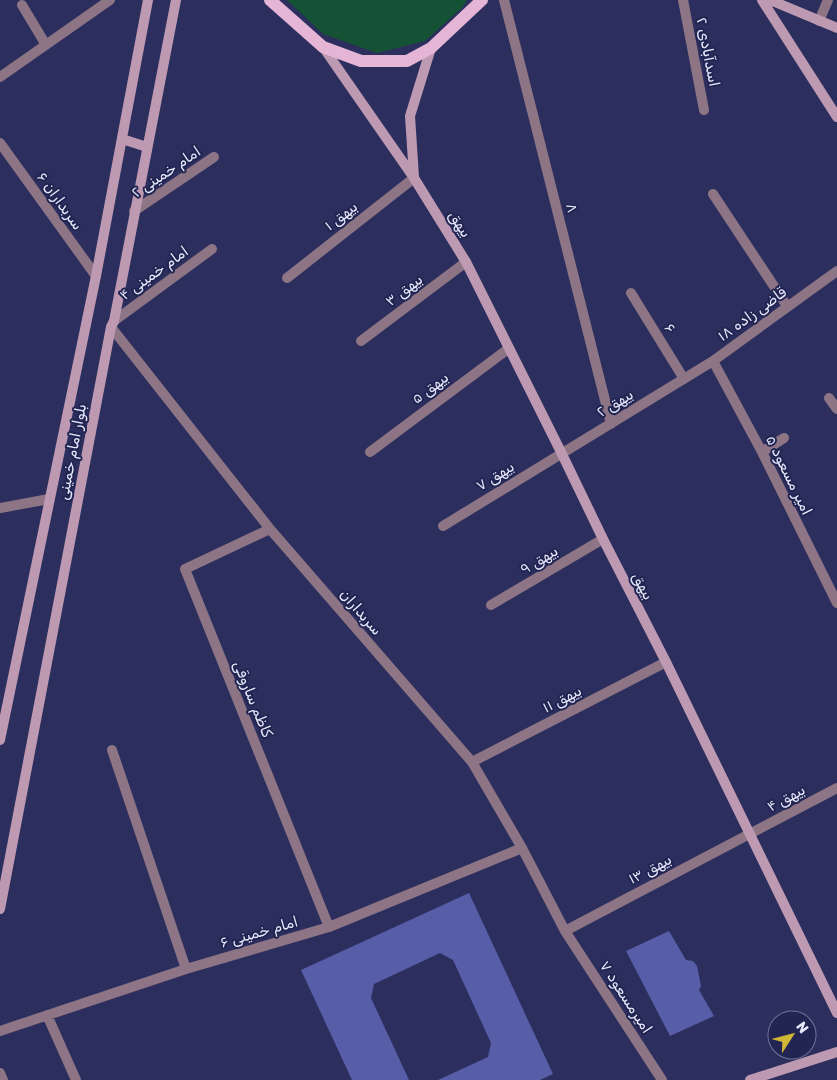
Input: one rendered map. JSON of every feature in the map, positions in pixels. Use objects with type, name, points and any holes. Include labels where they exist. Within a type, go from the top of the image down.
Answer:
[{"type":"main road","name":"بلوار امام خمینی","points":[[0,740],[96,276],[148,0]]},
{"type":"main road","name":"بلوار امام خمینی","points":[[0,909],[176,0]]},
{"type":"main road","points":[[270,0],[323,47],[361,61],[408,61],[431,48],[482,0]]},
{"type":"main road","points":[[762,0],[837,116]]},
{"type":"main road","points":[[770,0],[837,28]]},
{"type":"main road","name":"بیهق","points":[[323,47],[414,178],[466,262],[603,540],[666,662],[837,1013]]},
{"type":"main road","points":[[414,178],[410,116],[431,48]]},
{"type":"main road","points":[[122,139],[147,147]]},
{"type":"main road","points":[[750,1080],[837,1052]]},
{"type":"street","points":[[0,77],[110,0]]},
{"type":"street","name":"۸","points":[[504,0],[611,424]]},
{"type":"street","name":"اسدآبادی ۲","points":[[683,0],[704,110]]},
{"type":"street","points":[[819,21],[828,0]]},
{"type":"street","points":[[22,5],[46,45]]},
{"type":"street","name":"سربداران ۶","points":[[0,142],[96,276]]},
{"type":"street","name":"امام خمینی ۲","points":[[134,211],[214,157]]},
{"type":"street","name":"بیهق ۱","points":[[287,278],[414,178]]},
{"type":"street","points":[[713,194],[787,306]]},
{"type":"street","name":"امام خمینی ۴","points":[[113,324],[212,249]]},
{"type":"street","name":"بیهق ۳","points":[[361,341],[466,262]]},
{"type":"street","name":"قاضی زاده ۱۸","points":[[684,379],[714,361],[837,271]]},
{"type":"street","name":"۶","points":[[631,293],[684,379]]},
{"type":"street","name":"سربداران","points":[[113,324],[270,529],[472,762],[522,848],[565,931]]},
{"type":"street","name":"بیهق ۵","points":[[370,452],[508,349]]},
{"type":"street","name":"امیر مسعود ۵","points":[[714,361],[762,452],[837,603]]},
{"type":"street","name":"بیهق ۲","points":[[561,452],[684,379]]},
{"type":"street","points":[[829,398],[837,409]]},
{"type":"street","points":[[762,452],[784,438]]},
{"type":"street","name":"بیهق ۷","points":[[444,526],[561,452]]},
{"type":"street","points":[[0,508],[49,499]]},
{"type":"street","name":"کاظم ساروقی","points":[[270,529],[185,570],[329,927]]},
{"type":"street","name":"بیهق ۹","points":[[491,606],[603,540]]},
{"type":"street","name":"بیهق ۱۱","points":[[472,762],[666,662]]},
{"type":"street","points":[[112,750],[186,969]]},
{"type":"street","name":"بیهق ۴","points":[[750,834],[837,788]]},
{"type":"street","name":"بیهق ۱۳","points":[[565,931],[750,834]]},
{"type":"street","name":"امام خمینی ۶","points":[[0,1032],[186,969],[329,927],[522,848]]},
{"type":"street","name":"امیرمسعود ۷","points":[[565,931],[662,1080]]},
{"type":"street","points":[[47,1015],[76,1080]]},
{"type":"street","points":[[0,1074],[3,1080]]},
{"type":"green space","points":[[287,0],[467,0],[463,7],[425,41],[377,53],[323,34]]},
{"type":"building","points":[[469,893],[553,1074],[540,1080],[438,1080],[488,1057],[491,1043],[453,960],[440,953],[374,984],[371,998],[409,1080],[352,1080],[301,970]]},
{"type":"building","points":[[669,931],[686,960],[693,961],[697,966],[701,986],[699,990],[714,1016],[670,1036],[626,951]]}]
